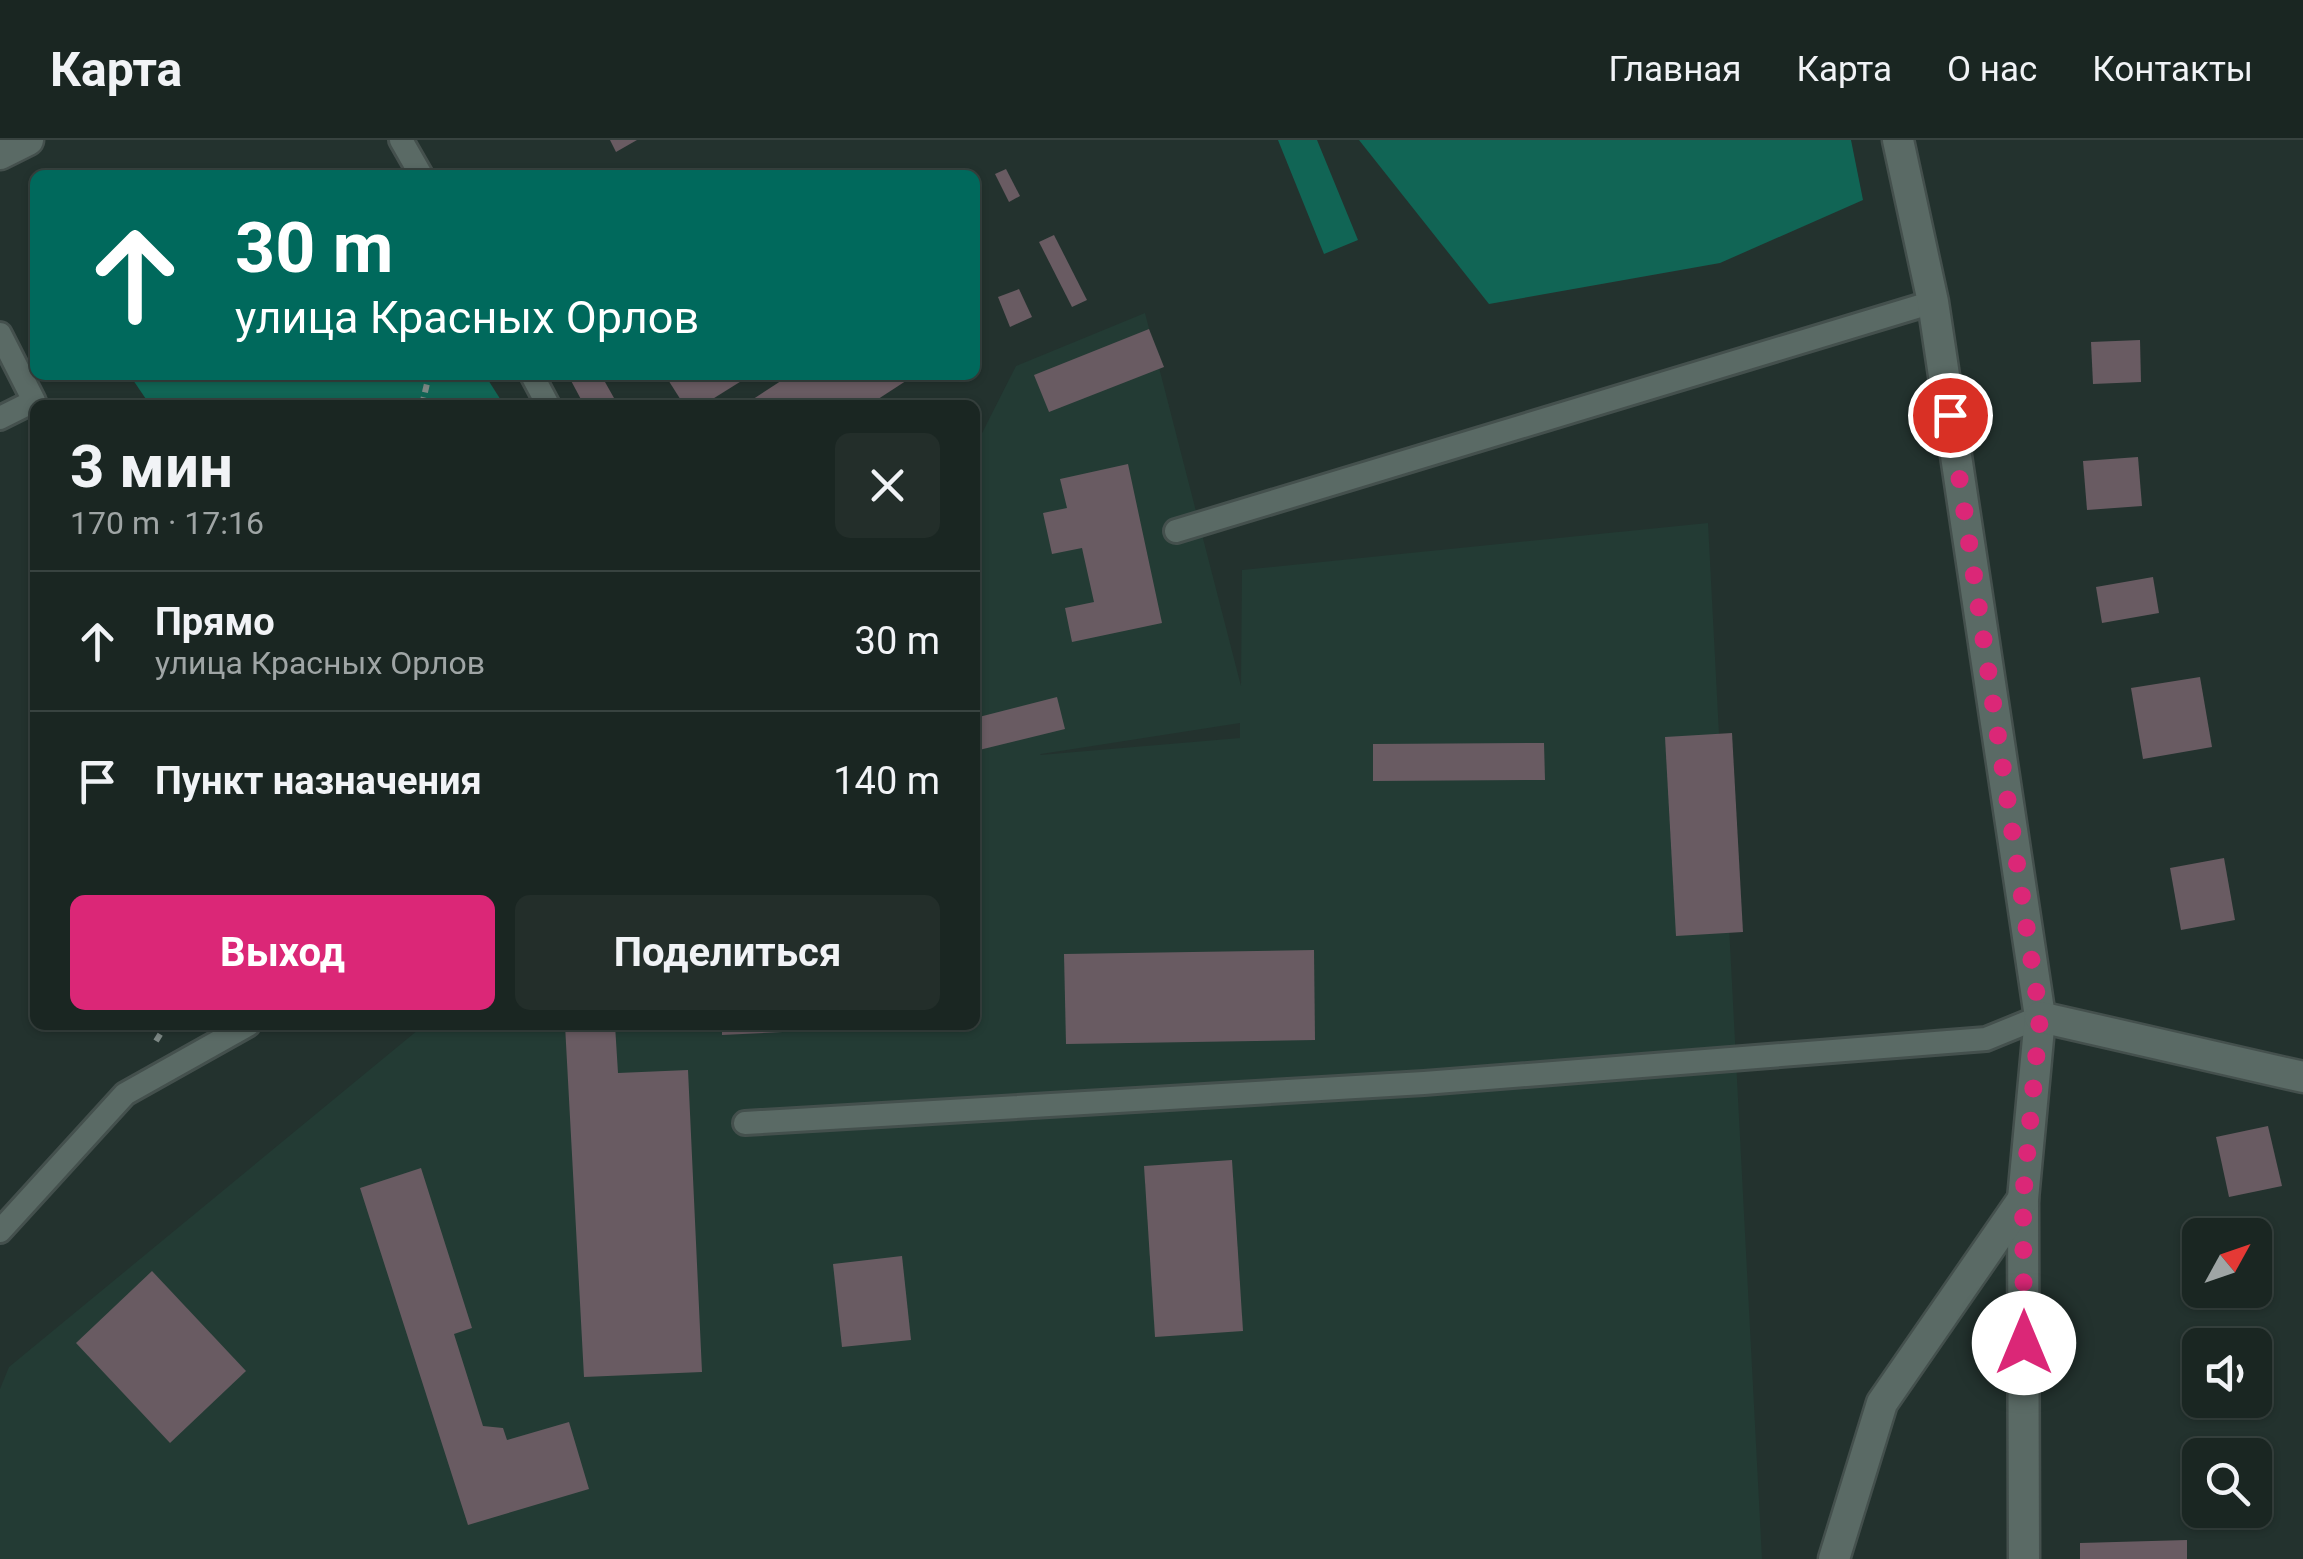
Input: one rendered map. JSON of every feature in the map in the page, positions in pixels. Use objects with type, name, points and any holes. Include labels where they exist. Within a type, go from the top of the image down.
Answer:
[{"type":"street","points":[[0,154],[28,140]]},
{"type":"street","points":[[1898,140],[1933,302],[2040,1017],[2023,1198],[2024,1559]]},
{"type":"street","points":[[2040,1017],[2303,1076]]},
{"type":"street","points":[[1834,1559],[1882,1403],[2023,1198]]},
{"type":"lane","points":[[401,140],[418,170]]},
{"type":"lane","points":[[1176,531],[1933,302]]},
{"type":"lane","points":[[0,334],[33,400]]},
{"type":"lane","points":[[0,418],[30,403]]},
{"type":"lane","points":[[745,1123],[1424,1083],[1986,1039],[2040,1017]]},
{"type":"lane","points":[[0,1231],[125,1094],[239,1030]]},
{"type":"shaded area","points":[[1145,313],[1241,686],[1242,570],[1708,523],[1762,1559],[0,1559],[0,1389],[9,1367],[418,1030],[980,1030],[980,437],[1016,366]],"holes":[[[1240,723],[1240,738],[1041,754]]]},
{"type":"green space","points":[[1278,140],[1317,140],[1358,240],[1324,254]]},
{"type":"green space","points":[[1359,140],[1851,140],[1863,200],[1720,263],[1489,304]]},
{"type":"green space","points":[[133,380],[488,380],[501,400],[147,400]]},
{"type":"building","points":[[610,140],[637,140],[616,152]]},
{"type":"building","points":[[1006,169],[1020,196],[1009,202],[995,174]]},
{"type":"building","points":[[1054,235],[1087,300],[1072,307],[1039,242]]},
{"type":"building","points":[[1019,289],[1032,317],[1010,327],[998,297]]},
{"type":"building","points":[[1149,329],[1164,367],[1049,412],[1034,375]]},
{"type":"building","points":[[2140,340],[2141,382],[2093,384],[2091,342]]},
{"type":"building","points":[[571,380],[604,380],[615,400],[581,400]]},
{"type":"building","points":[[668,380],[743,380],[711,400],[681,400]]},
{"type":"building","points":[[782,380],[907,380],[877,400],[752,400]]},
{"type":"building","points":[[2138,457],[2142,506],[2087,510],[2083,461]]},
{"type":"building","points":[[1128,464],[1162,623],[1072,642],[1065,608],[1094,602],[1082,548],[1052,554],[1043,513],[1067,508],[1060,479]]},
{"type":"building","points":[[2153,577],[2159,613],[2102,623],[2096,587]]},
{"type":"building","points":[[2200,677],[2212,747],[2143,759],[2131,688]]},
{"type":"building","points":[[1057,697],[1065,729],[980,750],[980,717]]},
{"type":"building","points":[[1732,733],[1743,932],[1676,936],[1665,737]]},
{"type":"building","points":[[1544,743],[1545,780],[1373,781],[1373,744]]},
{"type":"building","points":[[2224,858],[2235,920],[2181,930],[2170,868]]},
{"type":"building","points":[[1314,950],[1315,1040],[1066,1044],[1064,954]]},
{"type":"building","points":[[565,1030],[615,1030],[618,1073],[688,1070],[702,1372],[584,1377]]},
{"type":"building","points":[[722,1030],[824,1030],[722,1035]]},
{"type":"building","points":[[2268,1126],[2282,1186],[2229,1197],[2216,1137]]},
{"type":"building","points":[[1232,1160],[1243,1331],[1155,1337],[1144,1166]]},
{"type":"building","points":[[421,1168],[472,1328],[454,1334],[483,1426],[503,1428],[507,1440],[569,1422],[589,1489],[468,1525],[360,1188]]},
{"type":"building","points":[[902,1256],[911,1340],[842,1347],[833,1264]]},
{"type":"building","points":[[152,1271],[246,1371],[170,1443],[76,1343]]},
{"type":"building","points":[[2187,1540],[2187,1559],[2080,1559],[2080,1543]]},
{"type":"route","points":[[1950,415],[2040,1017],[2023,1198],[2024,1343]]}]
